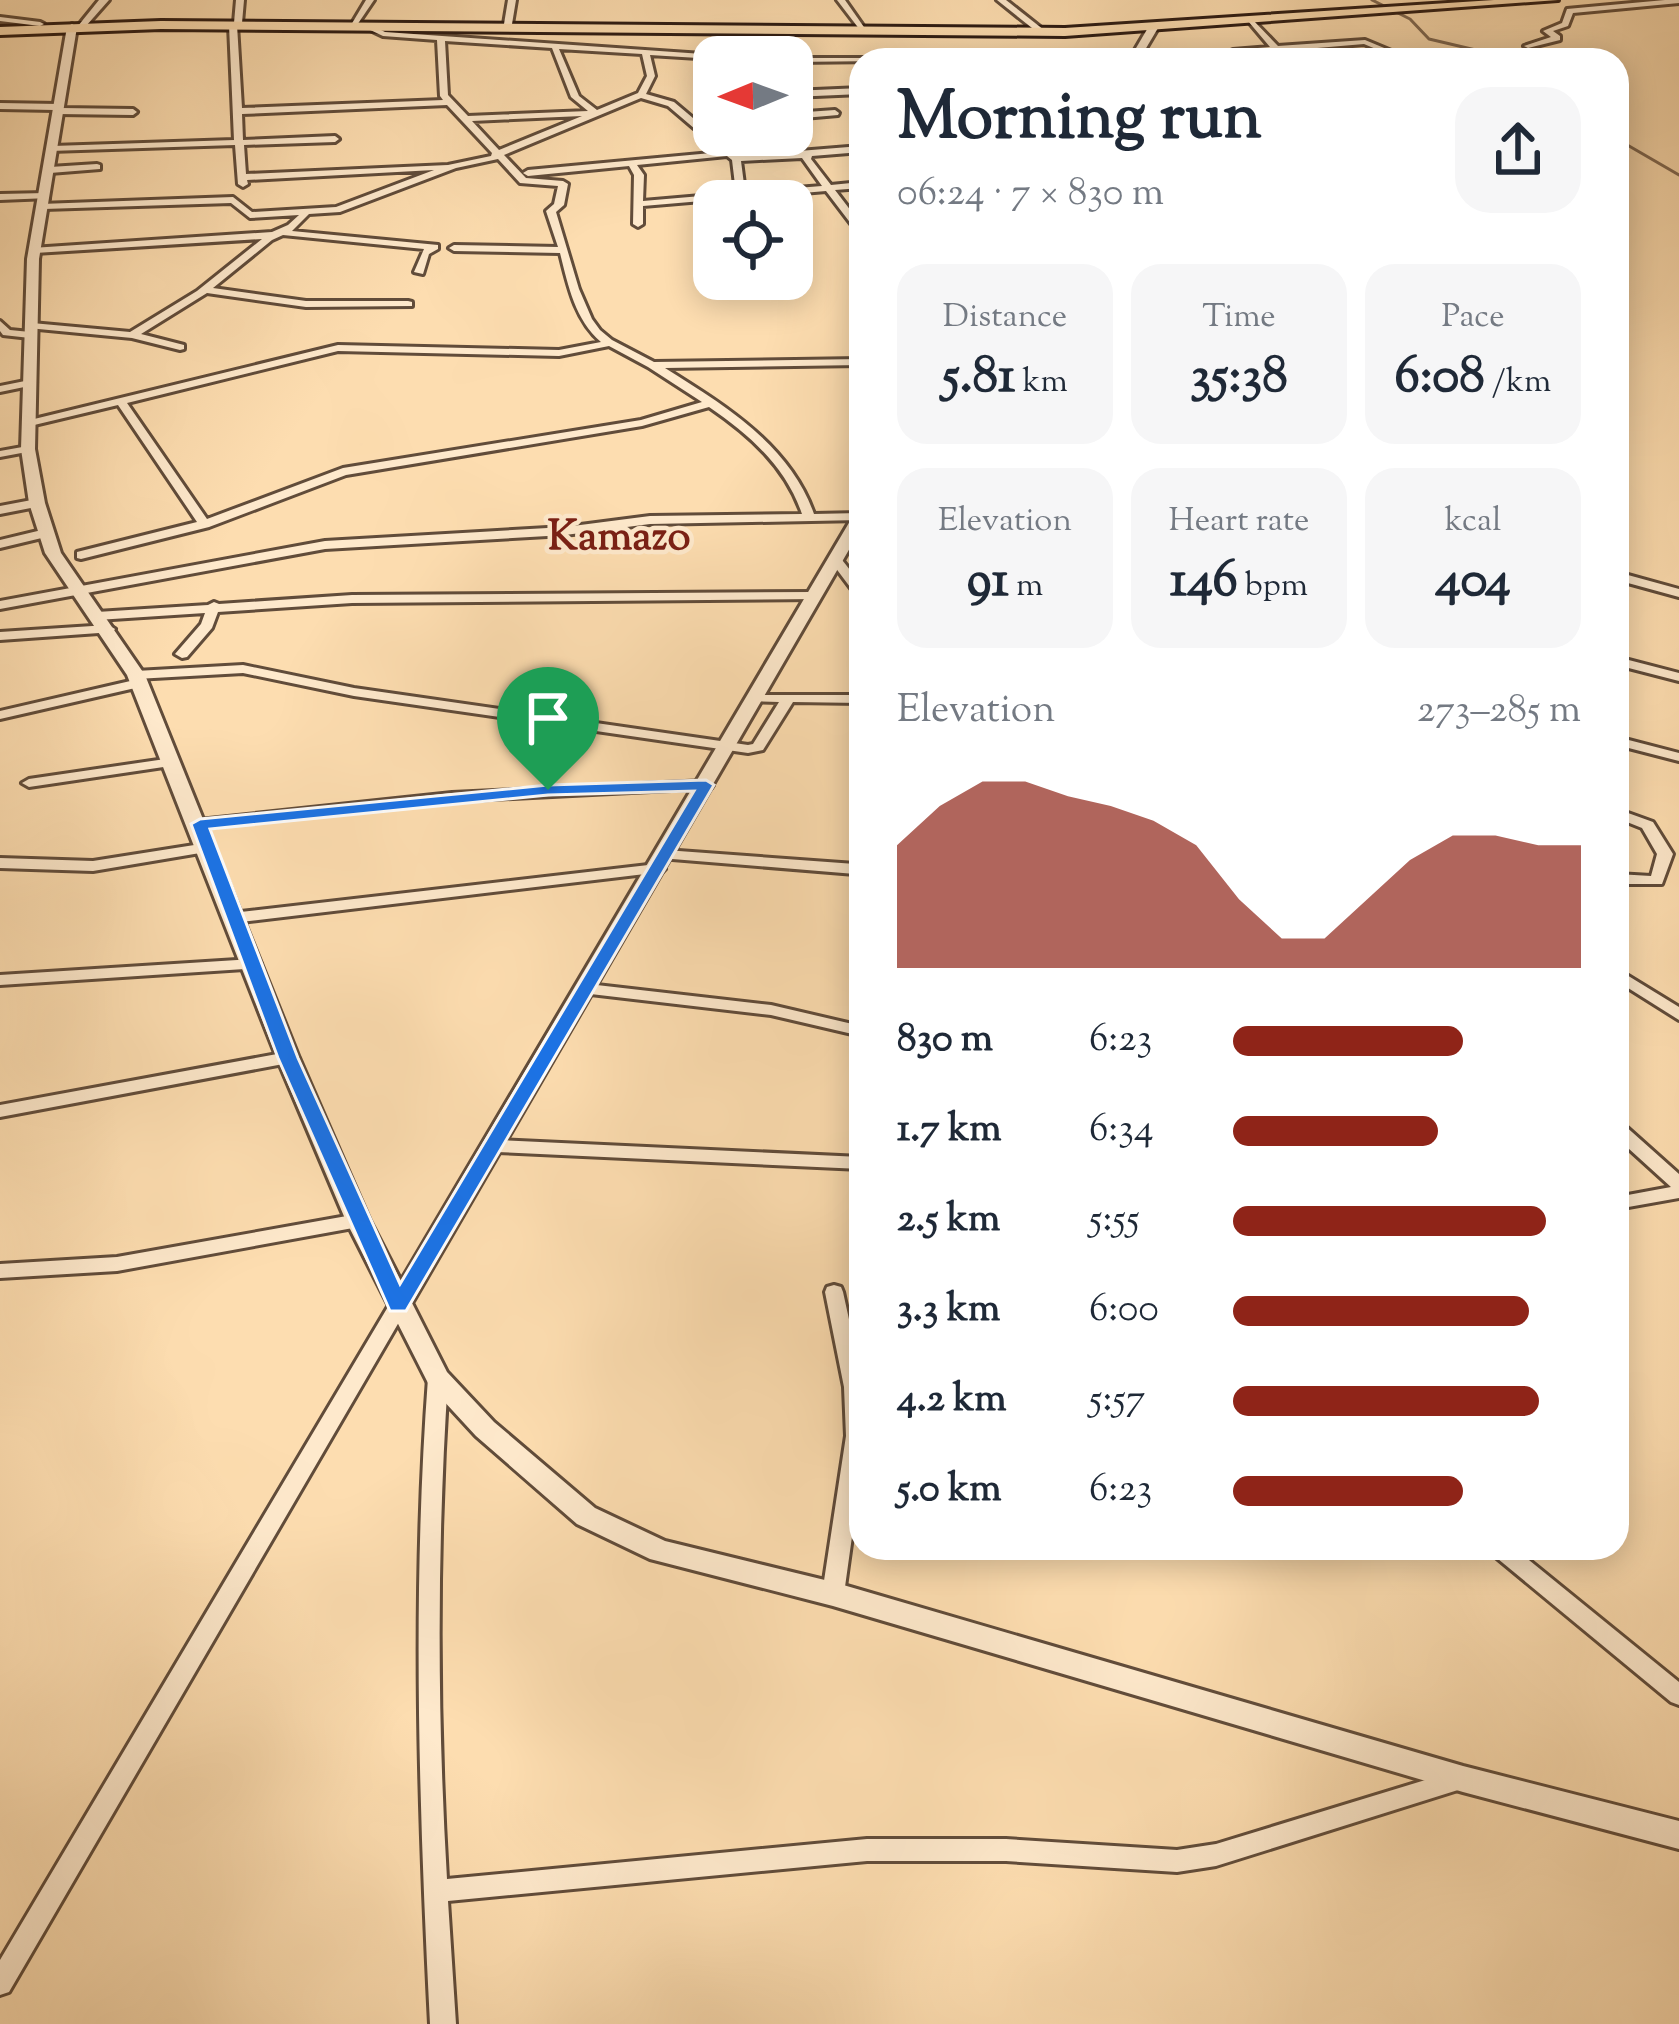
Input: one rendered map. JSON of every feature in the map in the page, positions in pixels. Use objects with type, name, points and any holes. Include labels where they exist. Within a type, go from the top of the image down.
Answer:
[{"type":"main road","points":[[0,26],[508,24],[1040,30],[1513,0]]},
{"type":"main road","points":[[360,24],[982,32],[1153,28],[1552,0]]},
{"type":"main road","points":[[0,26],[77,26]]},
{"type":"street","points":[[104,0],[77,26],[34,250],[28,448],[37,503],[52,553],[80,587],[137,679],[358,1221],[438,1378],[485,1429],[586,1516],[660,1551],[833,1594],[1462,1779],[1679,1835]]},
{"type":"street","points":[[0,196],[45,201],[237,200],[244,196],[236,155],[240,111],[235,24],[240,0]]},
{"type":"street","points":[[370,0],[360,24],[383,34],[555,50],[693,56]]},
{"type":"street","points":[[508,24],[512,0]]},
{"type":"street","points":[[841,0],[862,28]]},
{"type":"street","points":[[1001,0],[1040,30]]},
{"type":"street","points":[[1528,46],[1557,38],[1547,31],[1565,24],[1570,11],[1679,1]]},
{"type":"street","points":[[1252,21],[1275,48]]},
{"type":"street","points":[[1140,48],[1153,28]]},
{"type":"street","points":[[441,39],[448,102],[523,181],[563,184],[559,205],[550,211],[560,250],[592,326],[610,343],[652,365],[707,404],[786,468],[805,495],[809,517]]},
{"type":"street","points":[[1289,48],[1365,42],[1380,48]]},
{"type":"street","points":[[555,50],[575,98],[596,113]]},
{"type":"street","points":[[237,200],[242,213],[250,215],[337,210],[454,166],[496,156],[640,95],[651,76],[646,54]]},
{"type":"street","points":[[813,60],[849,60]]},
{"type":"street","points":[[813,93],[849,92]]},
{"type":"street","points":[[640,95],[670,104],[693,125]]},
{"type":"street","points":[[240,111],[448,102]]},
{"type":"street","points":[[0,106],[133,112]]},
{"type":"street","points":[[464,119],[596,113]]},
{"type":"street","points":[[813,115],[835,113]]},
{"type":"street","points":[[51,159],[335,140]]},
{"type":"street","points":[[813,154],[849,150]]},
{"type":"street","points":[[520,174],[706,156]]},
{"type":"street","points":[[729,156],[789,156]]},
{"type":"street","points":[[808,156],[824,188],[849,217]]},
{"type":"street","points":[[51,159],[97,167]]},
{"type":"street","points":[[736,159],[739,180]]},
{"type":"street","points":[[632,164],[639,175],[638,224]]},
{"type":"street","points":[[242,177],[454,166]]},
{"type":"street","points":[[813,189],[849,186]]},
{"type":"street","points":[[639,204],[693,201]]},
{"type":"street","points":[[132,335],[211,291],[306,212]]},
{"type":"street","points":[[34,250],[280,234],[435,247],[425,252],[419,272]]},
{"type":"street","points":[[454,248],[560,250]]},
{"type":"street","points":[[211,291],[306,304],[408,304]]},
{"type":"street","points":[[0,324],[7,333],[132,335],[180,347]]},
{"type":"street","points":[[30,423],[338,347],[559,353],[610,343]]},
{"type":"street","points":[[652,365],[849,362]]},
{"type":"street","points":[[0,388],[30,383]]},
{"type":"street","points":[[121,402],[148,434],[175,488],[205,524]]},
{"type":"street","points":[[81,555],[205,524],[344,472],[642,424],[707,404]]},
{"type":"street","points":[[0,454],[28,448]]},
{"type":"street","points":[[0,510],[37,503]]},
{"type":"street","points":[[0,605],[325,544],[565,531],[650,520],[849,516]]},
{"type":"street","points":[[0,544],[46,533]]},
{"type":"street","points":[[0,1983],[496,1146],[849,536]]},
{"type":"street","points":[[835,559],[849,577]]},
{"type":"street","points":[[1629,579],[1679,593]]},
{"type":"street","points":[[0,636],[214,606],[676,594],[813,596]]},
{"type":"street","points":[[182,654],[207,625],[214,606]]},
{"type":"street","points":[[1629,664],[1679,677]]},
{"type":"street","points":[[0,715],[137,679],[243,669],[354,692],[758,747],[789,698]]},
{"type":"street","points":[[755,698],[849,699]]},
{"type":"street","points":[[1629,744],[1679,757]]},
{"type":"street","points":[[29,783],[172,762]]},
{"type":"street","points":[[0,863],[41,869],[93,866],[204,836],[452,797],[706,785]]},
{"type":"street","points":[[1629,818],[1648,825],[1665,854],[1657,881],[1629,880]]},
{"type":"street","points":[[232,918],[661,862],[849,869]]},
{"type":"street","points":[[0,980],[254,964]]},
{"type":"street","points":[[1629,982],[1679,1015]]},
{"type":"street","points":[[588,989],[771,1010],[849,1028]]},
{"type":"street","points":[[0,1111],[288,1058]]},
{"type":"street","points":[[1629,1140],[1679,1188]]},
{"type":"street","points":[[496,1146],[849,1162]]},
{"type":"street","points":[[1629,1200],[1679,1188]]},
{"type":"street","points":[[0,1271],[117,1264],[358,1221]]},
{"type":"street","points":[[834,1292],[849,1363]]},
{"type":"street","points":[[438,1378],[428,1491],[435,1891],[443,2024]]},
{"type":"street","points":[[833,1594],[849,1484]]},
{"type":"street","points":[[1514,1560],[1679,1695]]},
{"type":"street","points":[[435,1891],[867,1850],[1006,1850],[1177,1861],[1216,1855],[1462,1779]]},
{"type":"waterway","points":[[1372,0],[1410,19],[1429,39],[1467,48]]},
{"type":"waterway","points":[[1629,146],[1679,175]]},
{"type":"district","name":"Kamazo","points":[[619,534]]},
{"type":"route","points":[[706,785],[398,1305],[288,1058],[200,824],[548,790],[706,785]]}]
